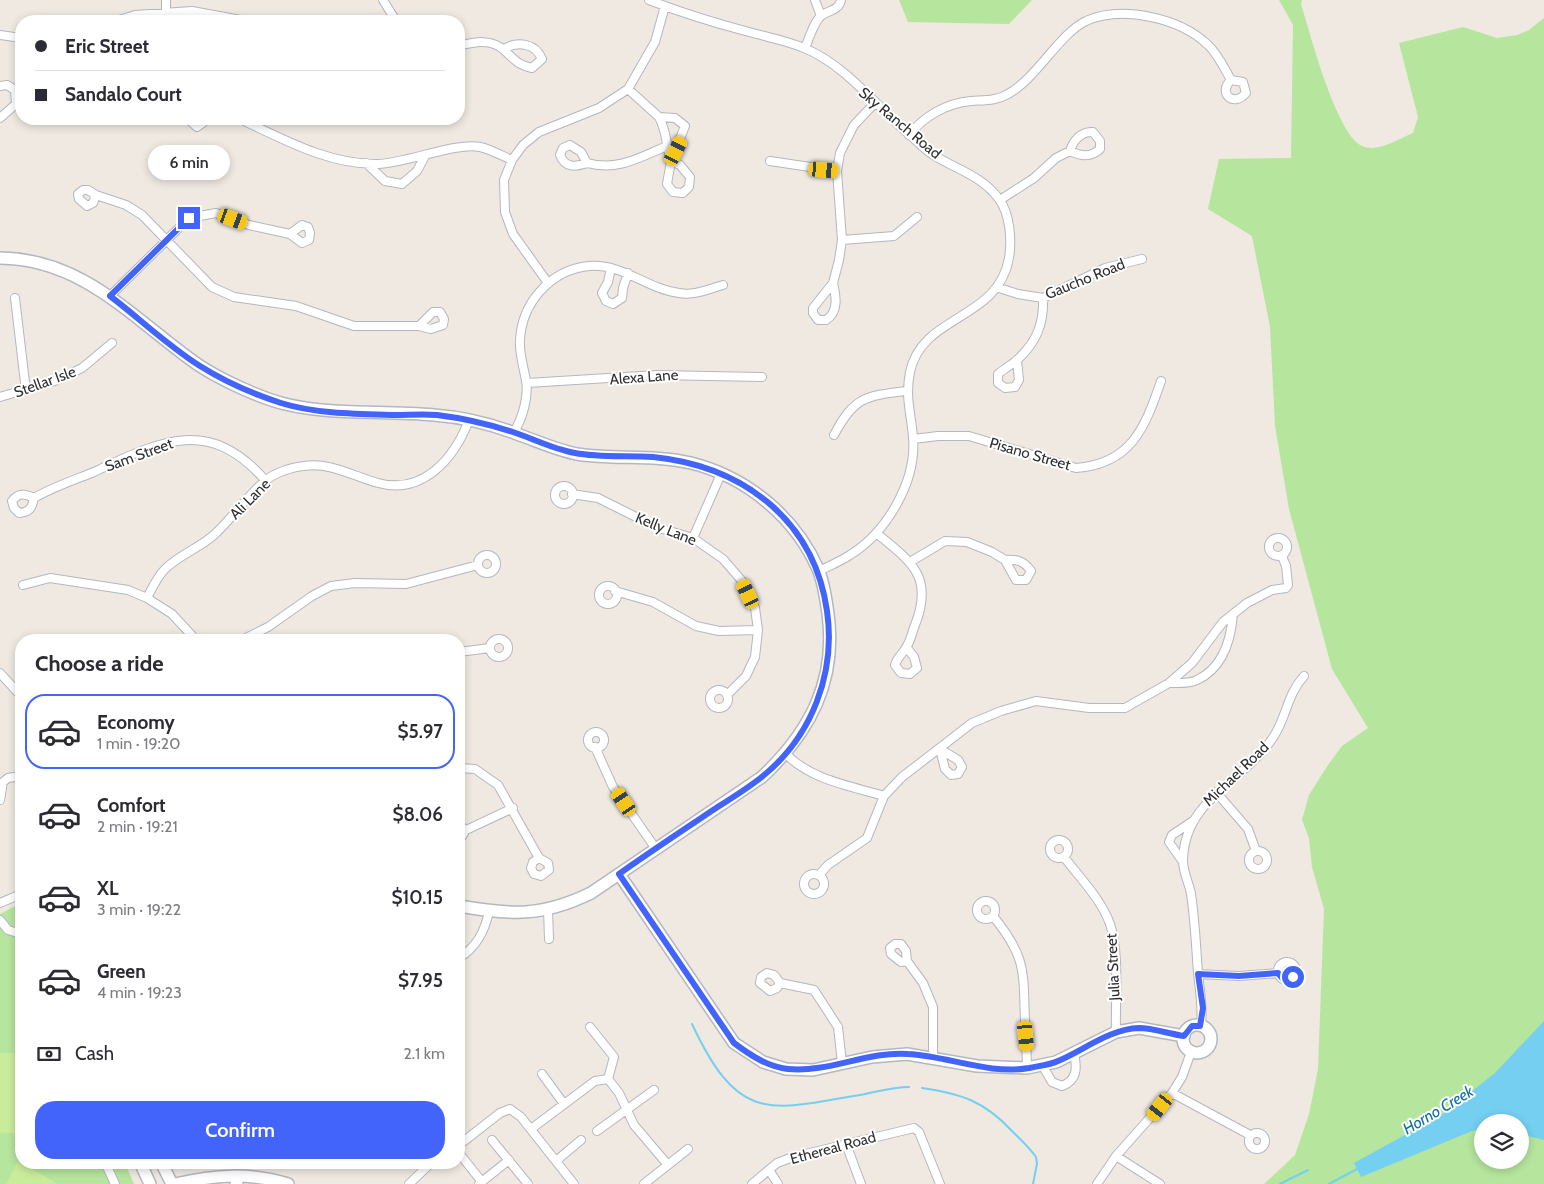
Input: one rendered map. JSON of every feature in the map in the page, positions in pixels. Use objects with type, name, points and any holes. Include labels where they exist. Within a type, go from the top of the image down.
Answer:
[{"type":"street","points":[[166,0],[166,12]]},
{"type":"street","points":[[383,0],[392,15]]},
{"type":"street","name":"Sky Ranch Road","points":[[650,0],[805,48],[832,66],[933,155],[971,173],[1000,200],[1010,227],[1009,259],[999,288],[979,306],[927,339],[912,365],[906,391],[913,439],[910,476],[876,533],[851,555],[819,571]]},
{"type":"street","points":[[815,0],[821,16]]},
{"type":"street","points":[[805,48],[821,16],[834,10],[841,0]]},
{"type":"street","points":[[548,283],[513,234],[505,212],[504,180],[512,160],[523,145],[539,132],[599,108],[628,89],[654,42],[665,6]]},
{"type":"street","points":[[132,15],[166,12],[192,12],[210,15]]},
{"type":"street","points":[[909,135],[918,124],[952,104],[990,101],[1009,94],[1086,21],[1111,16],[1137,14],[1164,20],[1186,28],[1208,45],[1231,80]]},
{"type":"street","points":[[0,35],[15,37]]},
{"type":"street","points":[[465,45],[482,41],[504,50],[522,66],[532,68],[542,59],[538,50],[530,45],[510,45],[504,50]]},
{"type":"street","points":[[0,86],[7,85],[15,90]]},
{"type":"street","points":[[628,89],[659,117],[667,134],[666,146],[671,161],[686,126],[675,118],[659,117]]},
{"type":"street","points":[[833,283],[813,308],[812,313],[818,320],[826,320],[833,312],[836,298],[833,283],[842,240],[837,171],[840,153],[854,125],[874,103]]},
{"type":"street","points":[[1,114],[15,105]]},
{"type":"street","points":[[252,125],[280,139],[316,153],[366,163],[407,161],[449,150],[479,146],[512,160]]},
{"type":"street","points":[[587,162],[603,167],[618,165],[666,146]]},
{"type":"street","points":[[1000,200],[1034,178],[1056,158],[1070,151]]},
{"type":"street","points":[[366,163],[385,181],[402,184],[417,171],[426,156]]},
{"type":"street","points":[[770,161],[837,171]]},
{"type":"street","points":[[96,195],[126,204],[142,215],[212,287],[234,297],[296,306],[354,326],[419,326]]},
{"type":"street","points":[[110,296],[165,239],[189,218],[216,213],[250,225],[290,234]]},
{"type":"street","points":[[842,240],[894,236],[917,217]]},
{"type":"street","points":[[0,258],[32,260],[64,270],[110,296],[199,366],[253,394],[285,404],[324,410],[433,415],[468,420],[514,432],[553,448],[578,454],[653,457],[692,463],[745,485],[774,506],[797,534],[819,571],[830,630],[827,673],[812,714],[801,736],[786,754],[762,776],[583,897],[566,905],[529,913],[490,911],[465,907]]},
{"type":"street","name":"Gaucho Road","points":[[999,288],[1018,294],[1043,298],[1105,268],[1142,259]]},
{"type":"street","points":[[514,432],[523,412],[526,383],[520,348],[523,320],[530,304],[548,283],[566,272],[582,267],[611,268],[678,293],[697,293],[723,285]]},
{"type":"street","points":[[611,268],[608,282],[602,292],[606,301],[614,304],[622,298],[628,273]]},
{"type":"street","points":[[16,298],[26,391]]},
{"type":"street","points":[[1017,360],[1034,339],[1044,319],[1043,298]]},
{"type":"street","name":"Stellar Isle","points":[[0,397],[26,391],[82,368],[112,343]]},
{"type":"street","name":"Alexa Lane","points":[[526,383],[667,374],[762,377]]},
{"type":"street","name":"Pisano Street","points":[[913,439],[938,436],[969,436],[1076,468],[1094,467],[1119,456],[1136,440],[1151,410],[1161,382]]},
{"type":"street","points":[[834,435],[845,414],[857,402],[876,394],[906,391]]},
{"type":"street","name":"Ali Lane","points":[[147,598],[164,570],[213,536],[265,480],[291,469],[316,465],[339,469],[389,485],[413,482],[438,469],[450,457],[457,448],[468,420]]},
{"type":"street","name":"Sam Street","points":[[34,498],[126,457],[170,440],[193,439],[218,444],[249,462],[265,480]]},
{"type":"street","points":[[693,538],[722,474]]},
{"type":"street","name":"Kelly Lane","points":[[572,494],[598,498],[656,527],[693,538],[723,559],[742,581],[755,608],[758,630],[755,657],[746,676],[727,695]]},
{"type":"street","points":[[876,533],[910,562],[922,585],[923,606],[907,648]]},
{"type":"street","points":[[910,562],[945,541],[967,542],[992,552],[1005,560]]},
{"type":"street","points":[[819,875],[828,865],[867,838],[884,796],[902,777],[972,723],[1036,702],[1089,708],[1125,708],[1169,683],[1192,663],[1223,622],[1247,603],[1263,594],[1288,585],[1286,566],[1282,556]]},
{"type":"street","points":[[254,634],[268,627],[312,596],[331,586],[354,582],[406,584],[478,564]]},
{"type":"street","points":[[23,585],[50,578],[80,581],[128,590],[147,598],[172,614],[190,634]]},
{"type":"street","points":[[615,591],[652,602],[696,626],[719,631],[758,630]]},
{"type":"street","points":[[1169,683],[1198,680],[1218,661],[1228,648],[1233,614]]},
{"type":"street","points":[[465,651],[490,648]]},
{"type":"street","points":[[0,673],[15,686]]},
{"type":"street","name":"Michael Road","points":[[1200,1026],[1203,1008],[1192,902],[1183,862],[1188,832],[1203,805],[1256,758],[1272,739],[1293,688],[1304,676]]},
{"type":"street","points":[[595,748],[613,786],[656,849]]},
{"type":"street","points":[[786,754],[804,769],[819,776],[884,796]]},
{"type":"street","points":[[465,768],[475,768],[498,785],[513,808],[539,858]]},
{"type":"street","points":[[0,800],[3,782],[8,778],[15,777]]},
{"type":"street","points":[[1216,792],[1248,829],[1256,851]]},
{"type":"street","points":[[465,826],[513,808]]},
{"type":"street","name":"Michael Road","points":[[1183,862],[1169,842],[1172,835],[1195,820]]},
{"type":"street","name":"Julia Street","points":[[1064,857],[1102,907],[1114,939],[1116,1032]]},
{"type":"street","points":[[619,874],[734,1043],[763,1062],[786,1069],[813,1070],[842,1062],[907,1054],[977,1066],[1027,1068],[1056,1062],[1116,1032],[1139,1028],[1184,1036]]},
{"type":"street","points":[[0,903],[15,897]]},
{"type":"street","points":[[548,909],[549,939]]},
{"type":"street","points":[[465,953],[483,934],[490,911]]},
{"type":"street","points":[[993,916],[1008,935],[1019,956],[1025,980],[1027,1068]]},
{"type":"street","points":[[0,920],[8,930],[15,932]]},
{"type":"street","points":[[907,961],[923,983],[933,1007],[933,1057]]},
{"type":"street","points":[[1198,974],[1239,976],[1278,973]]},
{"type":"street","points":[[780,983],[814,990],[838,1027],[842,1062]]},
{"type":"street","points":[[590,1026],[614,1057],[608,1079]]},
{"type":"street","points":[[1192,1026],[1200,1026],[1208,1031],[1210,1044],[1200,1053],[1191,1052],[1185,1045],[1184,1036],[1192,1026]]},
{"type":"street","points":[[1096,1184],[1116,1156],[1172,1093],[1182,1077],[1191,1052]]},
{"type":"street","points":[[1042,1065],[1052,1082],[1062,1086],[1073,1079],[1076,1071],[1074,1053]]},
{"type":"street","points":[[542,1074],[564,1104]]},
{"type":"street","points":[[531,1129],[594,1081],[608,1079]]},
{"type":"street","points":[[608,1079],[619,1094],[626,1110],[645,1140],[668,1165]]},
{"type":"street","points":[[597,1131],[654,1090]]},
{"type":"street","points":[[1172,1093],[1250,1135]]},
{"type":"street","points":[[465,1140],[500,1113],[510,1109],[521,1117],[574,1184]]},
{"type":"street","name":"Ethereal Road","points":[[752,1184],[777,1163],[794,1157],[906,1128],[914,1128],[919,1132],[940,1184]]},
{"type":"street","points":[[492,1140],[528,1184]]},
{"type":"street","points":[[556,1161],[582,1140]]},
{"type":"street","points":[[846,1144],[861,1184]]},
{"type":"street","points":[[644,1184],[688,1149]]},
{"type":"street","points":[[1116,1156],[1160,1184]]},
{"type":"street","points":[[465,1161],[481,1183],[509,1160]]},
{"type":"street","points":[[108,1169],[115,1184]]},
{"type":"street","points":[[143,1169],[150,1184]]},
{"type":"street","points":[[165,1169],[174,1184],[215,1176],[242,1175],[288,1184]]},
{"type":"street","points":[[409,1184],[425,1169]]},
{"type":"street","points":[[769,1170],[778,1184]]},
{"type":"green space","points":[[899,0],[1032,0],[1009,24],[908,22]]},
{"type":"green space","points":[[1279,0],[1302,0],[1301,4],[1317,59],[1334,103],[1352,138],[1368,148],[1381,147],[1413,133],[1418,117],[1399,43],[1463,27],[1497,38],[1517,35],[1529,30],[1544,18],[1544,1184],[1264,1184],[1295,1155],[1309,1114],[1318,1069],[1324,909],[1312,867],[1309,838],[1302,820],[1309,795],[1328,765],[1342,746],[1368,728],[1332,669],[1289,509],[1275,426],[1270,327],[1252,236],[1208,209],[1219,159],[1291,158],[1293,25]]},
{"type":"green space","points":[[15,906],[15,1169],[128,1169],[134,1184],[0,1184],[0,914]]},
{"type":"green space","points":[[0,1053],[15,1053],[15,1133],[0,1133]]},
{"type":"green space","points":[[15,1167],[15,1169],[32,1169],[58,1184],[6,1184]]},
{"type":"water","points":[[1544,1021],[1544,1140],[1529,1136],[1529,1114],[1474,1114],[1474,1131],[1361,1177],[1354,1163],[1443,1114],[1495,1073]]},
{"type":"waterway","points":[[692,1024],[709,1056],[725,1080],[742,1095],[760,1103],[780,1106],[804,1104],[892,1088],[909,1087]]},
{"type":"waterway","points":[[922,1088],[961,1096],[992,1112],[1036,1157],[1037,1164],[1033,1184]]},
{"type":"waterway","name":"Horno Creek","points":[[1329,1184],[1357,1169]]},
{"type":"waterway","points":[[1280,1184],[1308,1170]]},
{"type":"route","points":[[189,218],[165,239],[110,296],[199,366],[253,394],[285,404],[324,410],[395,415],[433,415],[468,420],[514,432],[553,448],[578,454],[653,457],[692,463],[745,485],[774,506],[797,534],[819,571],[830,630],[827,673],[812,714],[801,736],[786,754],[762,776],[619,874],[734,1043],[751,1056],[786,1069],[799,1070],[813,1070],[842,1062],[872,1057],[907,1054],[977,1066],[1027,1068],[1056,1062],[1116,1032],[1139,1028],[1184,1036],[1185,1032],[1192,1026],[1200,1026],[1203,1008],[1198,974],[1239,976],[1278,973],[1286,980],[1293,977]]}]
